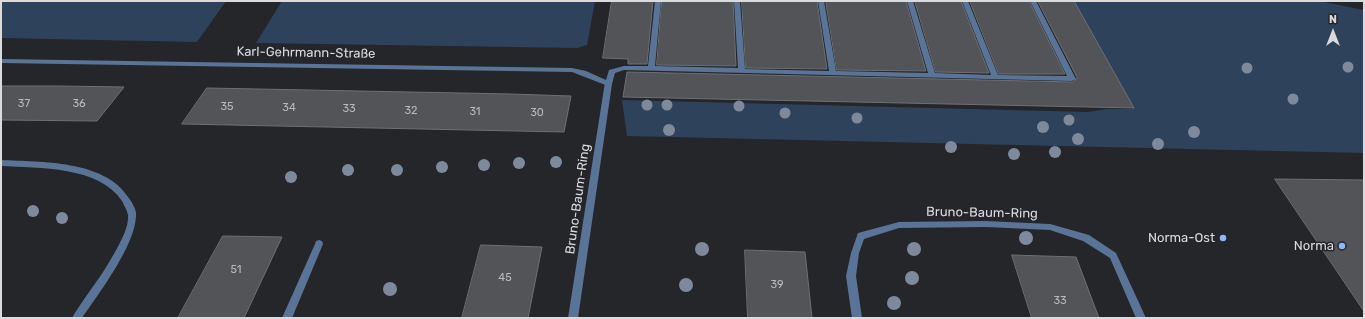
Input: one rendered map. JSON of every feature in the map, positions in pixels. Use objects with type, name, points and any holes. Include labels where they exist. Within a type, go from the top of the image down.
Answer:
[{"type":"street","points":[[650,68],[658,1]]},
{"type":"street","points":[[738,1],[742,71]]},
{"type":"street","points":[[821,1],[833,74]]},
{"type":"street","points":[[910,1],[932,76]]},
{"type":"street","points":[[965,1],[996,78]]},
{"type":"street","points":[[608,84],[612,72],[624,68],[1072,79],[1033,1]]},
{"type":"street","name":"Karl-Gehrmann-Straße","points":[[1,61],[572,70],[608,84]]},
{"type":"street","name":"Bruno-Baum-Ring","points":[[573,318],[608,84]]},
{"type":"street","points":[[1,163],[47,165],[85,172],[113,184],[125,197],[133,216],[124,245],[77,318]]},
{"type":"street","name":"Bruno-Baum-Ring","points":[[857,318],[851,276],[855,253],[861,236],[899,225],[986,224],[1050,227],[1086,238],[1114,256],[1141,318]]},
{"type":"street","points":[[287,318],[319,244]]},
{"type":"shaded area","points":[[1,1],[226,1],[197,42],[1,38]]},
{"type":"shaded area","points":[[282,1],[595,1],[587,45],[577,48],[256,43]]},
{"type":"shaded area","points":[[1074,1],[1319,1],[1364,10],[1364,153],[627,136],[622,100],[1087,112],[1107,109],[1133,109]]},
{"type":"building","points":[[612,1],[653,1],[647,64],[628,64],[628,59],[603,58]]},
{"type":"building","points":[[662,1],[733,1],[736,66],[657,65]]},
{"type":"building","points":[[742,1],[817,1],[827,69],[746,68]]},
{"type":"building","points":[[826,1],[906,1],[926,71],[837,70]]},
{"type":"building","points":[[915,1],[961,1],[989,73],[936,72]]},
{"type":"building","points":[[970,1],[1029,1],[1065,74],[999,74]]},
{"type":"building","points":[[1038,1],[1074,1],[1134,108],[623,97],[627,72],[1073,82],[1077,78]]},
{"type":"building","points":[[1,86],[124,87],[97,121],[1,120]]},
{"type":"building","points":[[207,88],[571,96],[564,132],[182,124]]},
{"type":"building","name":"Norma","points":[[1275,179],[1364,180],[1364,311]]},
{"type":"building","points":[[223,236],[282,237],[244,318],[178,318]]},
{"type":"building","points":[[481,245],[542,247],[528,318],[462,318]]},
{"type":"building","points":[[745,250],[805,252],[812,318],[748,318]]},
{"type":"building","points":[[1012,255],[1076,257],[1099,318],[1032,318]]},
{"type":"place","name":"Norma-Ost","points":[[1223,238]]},
{"type":"place","name":"Norma","points":[[1342,246]]}]
